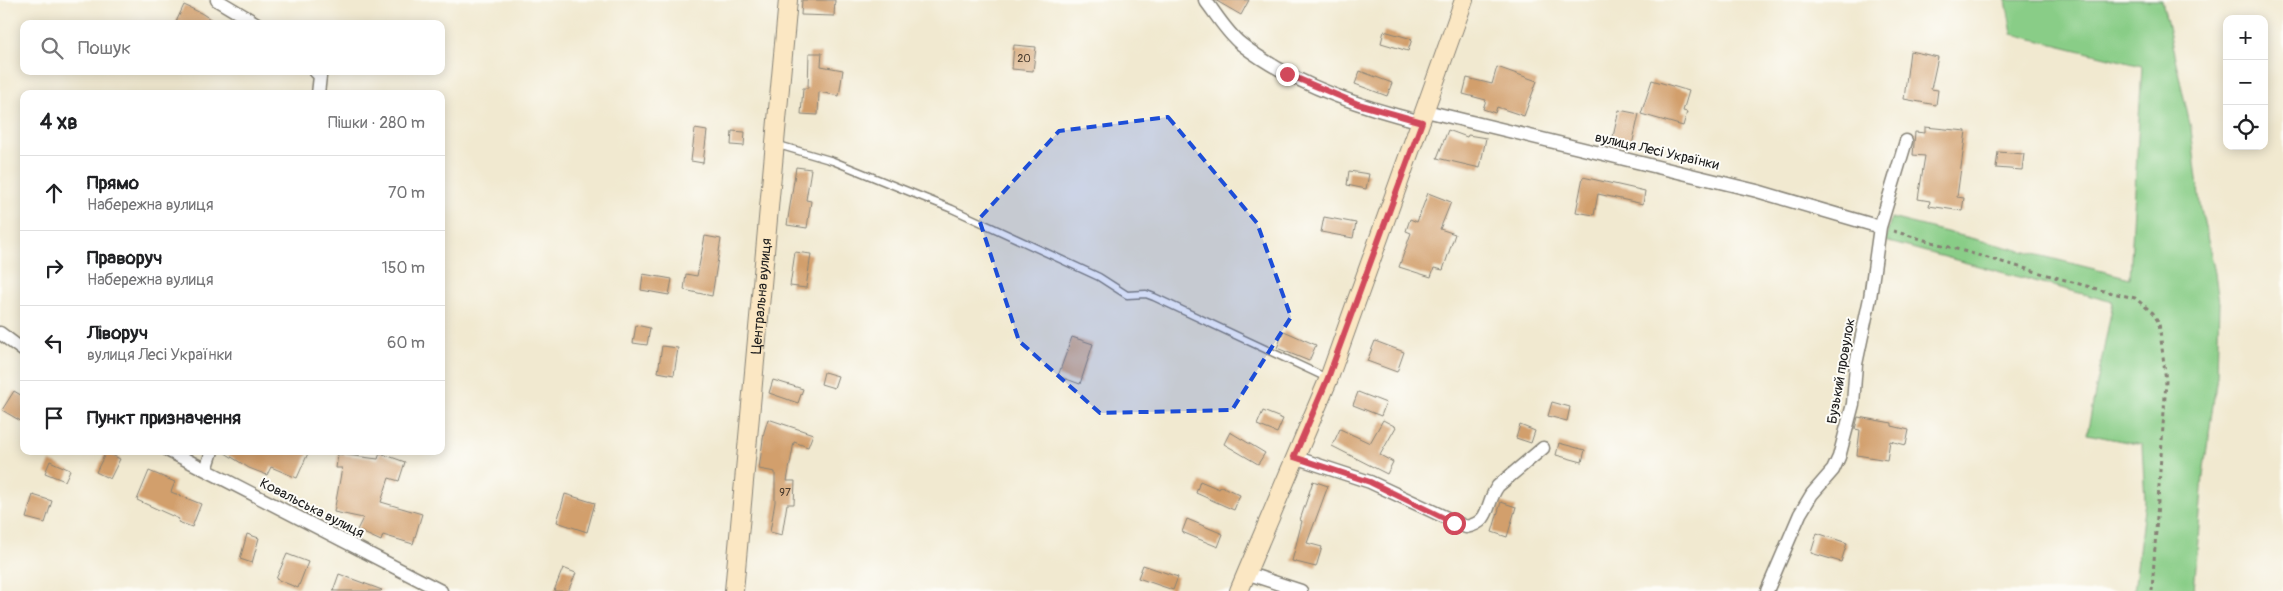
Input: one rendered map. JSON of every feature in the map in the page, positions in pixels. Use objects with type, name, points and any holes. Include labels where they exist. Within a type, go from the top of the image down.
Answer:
[{"type":"street","points":[[217,0],[250,20]]},
{"type":"street","name":"Центральна вулиця","points":[[734,591],[788,0]]},
{"type":"street","name":"вулиця Лесі Українки","points":[[1205,0],[1240,43],[1287,74],[1358,104],[1757,190],[1880,227]]},
{"type":"street","points":[[1239,591],[1328,378],[1424,117],[1464,0]]},
{"type":"street","points":[[318,90],[319,75]]},
{"type":"street","name":"Бузький провулок","points":[[1766,591],[1800,514],[1812,494],[1833,470],[1839,457],[1852,404],[1856,364],[1870,298],[1880,227],[1906,141]]},
{"type":"street","points":[[0,334],[20,348]]},
{"type":"street","points":[[1294,457],[1370,482],[1421,508],[1466,527],[1479,523],[1486,515],[1492,494],[1498,486],[1544,448]]},
{"type":"street","name":"Ковальська вулиця","points":[[177,455],[441,591]]},
{"type":"street","points":[[206,470],[211,455]]},
{"type":"street","points":[[1246,573],[1301,591]]},
{"type":"lane","points":[[775,144],[832,161],[952,209],[1099,276],[1127,295],[1146,294],[1154,297],[1328,378]]},
{"type":"path","points":[[1880,227],[2135,298],[2153,313],[2159,323],[2166,381],[2152,591]]},
{"type":"highlighted area","points":[[1168,117],[1257,223],[1291,317],[1232,410],[1100,413],[1019,341],[979,219],[1059,131]]},
{"type":"green space","points":[[2006,0],[2162,0],[2191,129],[2200,204],[2215,273],[2219,302],[2217,376],[2203,476],[2194,591],[2134,591],[2145,501],[2142,445],[2087,434],[2113,302],[1885,241],[1891,218],[2130,278],[2142,66],[2012,34]]},
{"type":"building","points":[[802,0],[835,0],[834,16],[801,15]]},
{"type":"building","points":[[1215,0],[1249,0],[1241,15]]},
{"type":"building","points":[[184,5],[212,20],[177,20]]},
{"type":"building","points":[[1384,31],[1412,39],[1408,51],[1381,43]]},
{"type":"building","points":[[1014,45],[1036,47],[1033,71],[1012,69]]},
{"type":"building","points":[[1910,51],[1938,57],[1931,89],[1938,90],[1936,105],[1904,99]]},
{"type":"building","points":[[809,53],[822,53],[821,66],[843,70],[839,96],[819,92],[818,115],[801,114],[803,88],[808,88]]},
{"type":"building","points":[[1497,67],[1537,81],[1524,116],[1497,107],[1495,113],[1483,109],[1486,100],[1463,94],[1467,78],[1492,84]]},
{"type":"building","points":[[1360,71],[1392,83],[1387,96],[1355,84]]},
{"type":"building","points":[[1652,80],[1689,91],[1683,111],[1687,112],[1683,126],[1641,114]]},
{"type":"building","points":[[1619,110],[1639,114],[1632,145],[1612,141]]},
{"type":"building","points":[[1925,127],[1966,131],[1957,197],[1964,198],[1962,211],[1929,206],[1930,201],[1918,199],[1925,156],[1913,155],[1915,132],[1925,133]]},
{"type":"building","points":[[695,129],[707,131],[703,163],[691,161]]},
{"type":"building","points":[[1448,130],[1467,137],[1468,135],[1486,138],[1480,168],[1437,158]]},
{"type":"building","points":[[732,131],[745,132],[744,146],[731,145]]},
{"type":"building","points":[[1998,152],[2024,154],[2022,170],[1996,168]]},
{"type":"building","points":[[796,167],[811,169],[806,200],[811,201],[807,228],[787,225]]},
{"type":"building","points":[[1349,171],[1369,174],[1366,189],[1347,185]]},
{"type":"building","points":[[1583,177],[1645,191],[1643,204],[1598,194],[1594,215],[1576,212]]},
{"type":"building","points":[[1428,193],[1451,202],[1440,229],[1455,234],[1443,270],[1434,268],[1431,277],[1399,267],[1411,233],[1406,231],[1410,219],[1417,222]]},
{"type":"building","points":[[1324,217],[1356,223],[1353,238],[1321,232]]},
{"type":"building","points":[[705,236],[721,239],[712,296],[684,290],[686,274],[697,276]]},
{"type":"building","points":[[795,252],[811,254],[806,288],[790,286]]},
{"type":"building","points":[[643,274],[672,279],[669,295],[641,290]]},
{"type":"building","points":[[636,325],[650,328],[647,345],[633,343]]},
{"type":"building","points":[[1284,331],[1316,345],[1309,361],[1277,348]]},
{"type":"building","points":[[1072,337],[1093,344],[1080,384],[1058,376]]},
{"type":"building","points":[[1375,341],[1404,352],[1397,372],[1367,361]]},
{"type":"building","points":[[662,346],[678,348],[674,375],[658,372]]},
{"type":"building","points":[[824,372],[838,376],[834,388],[821,384]]},
{"type":"building","points":[[773,380],[803,389],[798,403],[769,393]]},
{"type":"building","points":[[14,391],[20,395],[20,421],[2,410]]},
{"type":"building","points":[[1358,392],[1386,403],[1381,416],[1353,405]]},
{"type":"building","points":[[1552,402],[1570,407],[1567,421],[1548,416]]},
{"type":"building","points":[[1263,411],[1283,419],[1277,433],[1257,425]]},
{"type":"building","points":[[1858,417],[1892,423],[1892,426],[1909,430],[1906,445],[1890,441],[1887,460],[1857,455],[1860,430],[1855,429]]},
{"type":"building","points":[[768,419],[813,434],[808,447],[794,442],[787,481],[795,481],[794,504],[787,504],[782,535],[770,532],[775,502],[775,472],[759,469],[764,432]]},
{"type":"building","points":[[1383,420],[1396,427],[1380,455],[1393,462],[1387,474],[1332,446],[1340,429],[1370,443]]},
{"type":"building","points":[[1520,425],[1535,431],[1531,443],[1516,438]]},
{"type":"building","points":[[1230,432],[1265,453],[1258,464],[1224,444]]},
{"type":"building","points":[[1559,443],[1585,450],[1582,462],[1556,455]]},
{"type":"building","points":[[104,455],[112,455],[120,459],[110,479],[96,472]]},
{"type":"building","points":[[228,455],[307,455],[297,478],[271,467],[267,475],[249,468]]},
{"type":"building","points":[[338,455],[378,459],[379,455],[386,455],[405,462],[399,481],[389,478],[381,502],[422,514],[413,544],[383,535],[381,541],[357,530],[363,518],[334,512],[342,468],[336,468]]},
{"type":"building","points":[[50,461],[70,470],[65,481],[45,473]]},
{"type":"building","points":[[149,471],[175,482],[171,492],[201,504],[192,527],[178,522],[179,519],[137,500]]},
{"type":"building","points":[[1200,481],[1219,489],[1221,486],[1240,495],[1234,510],[1196,493]]},
{"type":"building","points":[[1313,481],[1328,486],[1307,543],[1322,547],[1316,567],[1292,561],[1302,521],[1300,520]]},
{"type":"building","points":[[565,494],[595,503],[587,532],[557,522]]},
{"type":"building","points":[[33,495],[52,501],[45,523],[26,518]]},
{"type":"building","points":[[1501,502],[1516,507],[1507,537],[1492,532]]},
{"type":"building","points":[[1187,519],[1223,534],[1218,547],[1182,532]]},
{"type":"building","points":[[1817,533],[1847,543],[1841,562],[1811,553]]},
{"type":"building","points":[[247,534],[259,538],[252,563],[240,559]]},
{"type":"building","points":[[287,554],[308,562],[298,588],[276,579]]},
{"type":"building","points":[[1143,565],[1178,577],[1173,590],[1138,578]]},
{"type":"building","points":[[563,568],[576,573],[568,591],[554,591]]},
{"type":"building","points":[[339,574],[382,590],[333,591]]},
{"type":"route","points":[[1287,74],[1358,104],[1422,122],[1328,378],[1294,457],[1370,482],[1454,523]]}]
